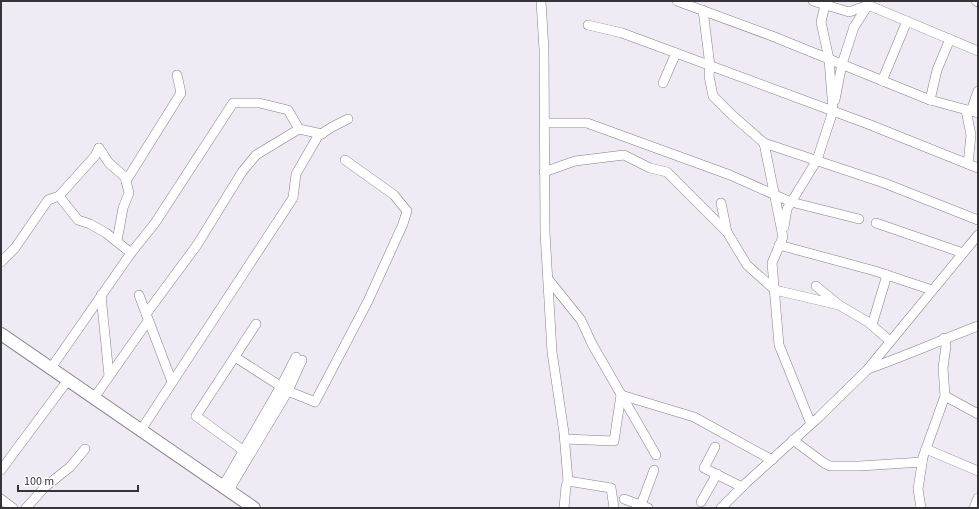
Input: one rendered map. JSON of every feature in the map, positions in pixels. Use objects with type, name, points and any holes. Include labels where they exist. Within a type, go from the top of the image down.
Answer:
[{"type":"main road","points":[[1,334],[254,508]]},
{"type":"street","points":[[541,1],[544,50],[545,232],[552,352],[565,439],[568,481],[566,486],[564,508]]},
{"type":"street","points":[[677,1],[692,4],[703,10],[772,36],[930,100],[972,111]]},
{"type":"street","points":[[813,1],[849,12],[868,5],[978,51]]},
{"type":"street","points":[[825,5],[821,22],[829,59],[833,111]]},
{"type":"street","points":[[811,424],[779,345],[772,263],[781,241],[787,209],[817,160],[833,111],[842,64],[854,27],[868,5]]},
{"type":"street","points":[[703,10],[710,66],[709,76],[713,96],[764,143],[884,183],[978,220]]},
{"type":"street","points":[[882,81],[907,21]]},
{"type":"street","points":[[588,25],[622,33],[833,111],[978,168]]},
{"type":"street","points":[[930,100],[937,70],[950,39]]},
{"type":"street","points":[[663,83],[676,53]]},
{"type":"street","points":[[126,181],[181,94],[177,75]]},
{"type":"street","points":[[968,164],[972,111],[978,91]]},
{"type":"street","points":[[51,368],[131,253],[155,223],[233,103],[259,104],[288,110],[299,129]]},
{"type":"street","points":[[141,430],[293,198],[296,174],[318,136],[348,119]]},
{"type":"street","points":[[544,123],[587,123],[730,175],[791,202],[859,219]]},
{"type":"street","points":[[94,398],[147,317],[197,245],[242,172],[256,155],[299,129],[322,134]]},
{"type":"street","points":[[764,143],[775,195],[781,241],[793,250],[840,261],[932,290]]},
{"type":"street","points":[[1,262],[15,248],[48,200],[59,196],[95,156],[99,148],[109,162],[125,177],[129,193],[122,208],[117,241]]},
{"type":"street","points":[[544,172],[575,161],[624,156],[650,168],[667,172],[727,232],[747,264],[775,290],[839,305]]},
{"type":"street","points":[[234,357],[285,389],[315,402],[368,301],[403,224],[407,211],[394,196],[345,160]]},
{"type":"street","points":[[59,196],[78,220],[90,224],[117,241],[131,253]]},
{"type":"street","points":[[721,203],[727,232]]},
{"type":"street","points":[[876,223],[963,253]]},
{"type":"street","points":[[721,508],[866,370],[978,235]]},
{"type":"street","points":[[872,325],[887,275]]},
{"type":"street","points":[[548,279],[581,320],[592,344],[656,455]]},
{"type":"street","points":[[816,286],[839,305],[872,325],[890,341]]},
{"type":"street","points":[[139,295],[172,382]]},
{"type":"street","points":[[101,296],[109,376]]},
{"type":"street","points":[[244,451],[196,416],[256,324]]},
{"type":"street","points":[[866,370],[898,359],[944,338],[978,326]]},
{"type":"street","points":[[921,508],[918,489],[922,462],[945,396],[943,368],[946,346],[944,338]]},
{"type":"street","points":[[226,489],[233,483],[285,389],[299,358]]},
{"type":"street","points":[[1,470],[68,380]]},
{"type":"street","points":[[226,489],[244,451],[285,389]]},
{"type":"street","points":[[565,439],[614,441],[621,395]]},
{"type":"street","points":[[621,395],[694,417],[772,460]]},
{"type":"street","points":[[945,396],[978,414]]},
{"type":"street","points":[[793,440],[830,466],[860,466],[922,462]]},
{"type":"street","points":[[715,447],[704,468],[742,487]]},
{"type":"street","points":[[26,508],[45,486],[70,467],[86,449]]},
{"type":"street","points":[[926,449],[978,471]]},
{"type":"street","points":[[624,499],[644,507],[654,470]]},
{"type":"street","points":[[701,502],[717,474]]},
{"type":"street","points":[[568,481],[611,488],[614,508]]},
{"type":"street","points":[[974,508],[978,498]]},
{"type":"street","points":[[1,499],[13,508]]}]
